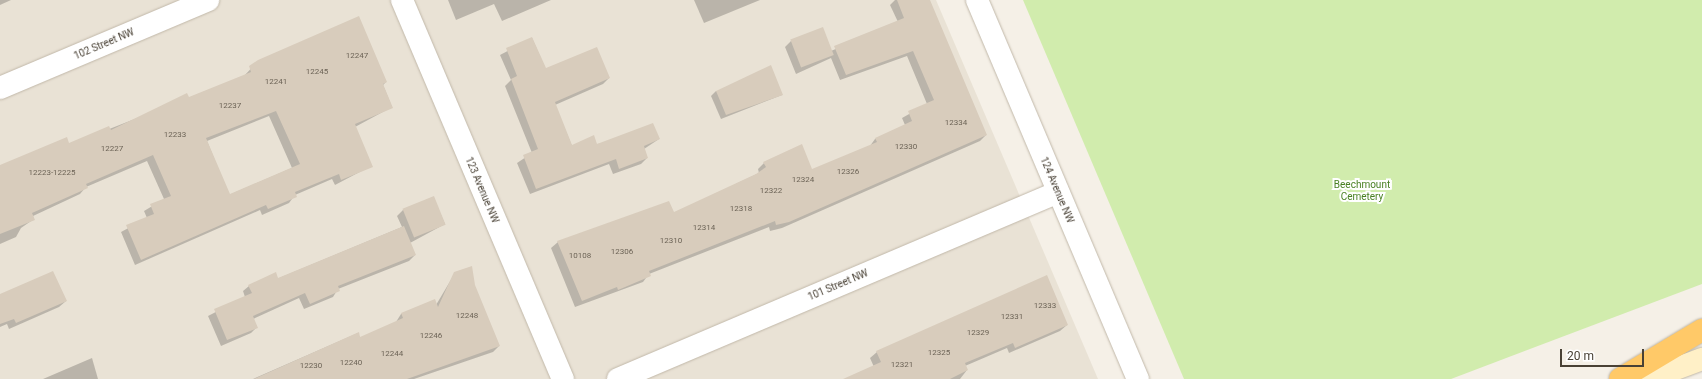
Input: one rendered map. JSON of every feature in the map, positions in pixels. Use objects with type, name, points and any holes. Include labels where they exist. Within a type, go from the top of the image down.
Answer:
[{"type":"highway","points":[[1620,379],[1702,330]]},
{"type":"main road","points":[[1648,379],[1702,359]]},
{"type":"street","name":"102 Street NW","points":[[0,88],[208,0]]},
{"type":"street","name":"123 Avenue NW","points":[[402,0],[563,379]]},
{"type":"street","name":"124 Avenue NW","points":[[977,0],[1138,379]]},
{"type":"street","name":"101 Street NW","points":[[618,379],[1058,192]]},
{"type":"shaded area","points":[[0,0],[936,0],[1098,379],[0,379]]},
{"type":"green space","name":"Beechmount Cemetery","points":[[1023,0],[1702,0],[1702,284],[1451,379],[1184,379]]},
{"type":"building","points":[[897,0],[930,0],[987,135],[789,222],[776,225],[775,221],[649,271],[651,276],[618,290],[617,287],[582,301],[557,241],[669,201],[674,212],[756,174],[766,167],[763,162],[802,144],[812,169],[877,142],[875,138],[912,121],[908,111],[934,100],[913,51],[846,75],[834,46],[904,18]]},
{"type":"building","points":[[359,16],[387,82],[383,84],[393,108],[355,124],[373,167],[341,180],[339,174],[295,192],[297,197],[268,209],[266,205],[141,260],[126,225],[154,214],[150,204],[171,196],[153,155],[86,184],[88,188],[32,213],[35,220],[0,234],[0,165],[67,137],[69,143],[109,126],[111,130],[187,93],[189,97],[251,72],[249,66],[258,60]],"holes":[[[276,111],[300,164],[230,194],[206,138]]]},
{"type":"building","points":[[823,27],[834,55],[801,68],[790,40]]},
{"type":"building","points":[[532,37],[546,68],[597,47],[610,78],[555,102],[572,145],[594,135],[597,144],[653,123],[660,139],[644,146],[648,158],[619,169],[616,159],[536,189],[523,155],[538,149],[511,79],[517,76],[506,48]]},
{"type":"building","points":[[771,65],[783,95],[726,115],[716,91]]},
{"type":"building","points":[[434,196],[446,225],[414,237],[402,209]]},
{"type":"building","points":[[404,226],[416,255],[338,286],[340,291],[310,304],[305,293],[253,316],[258,328],[227,340],[214,309],[252,293],[248,285],[276,272],[278,278]]},
{"type":"building","points":[[472,266],[475,285],[500,346],[407,379],[254,379],[359,332],[360,337],[403,318],[401,313],[435,299],[438,307],[454,272]]},
{"type":"building","points":[[53,271],[67,301],[16,323],[14,319],[0,324],[0,294]]},
{"type":"building","points":[[1047,275],[1068,325],[1015,348],[1013,343],[965,363],[968,370],[950,379],[843,379],[881,362],[876,351]]}]
